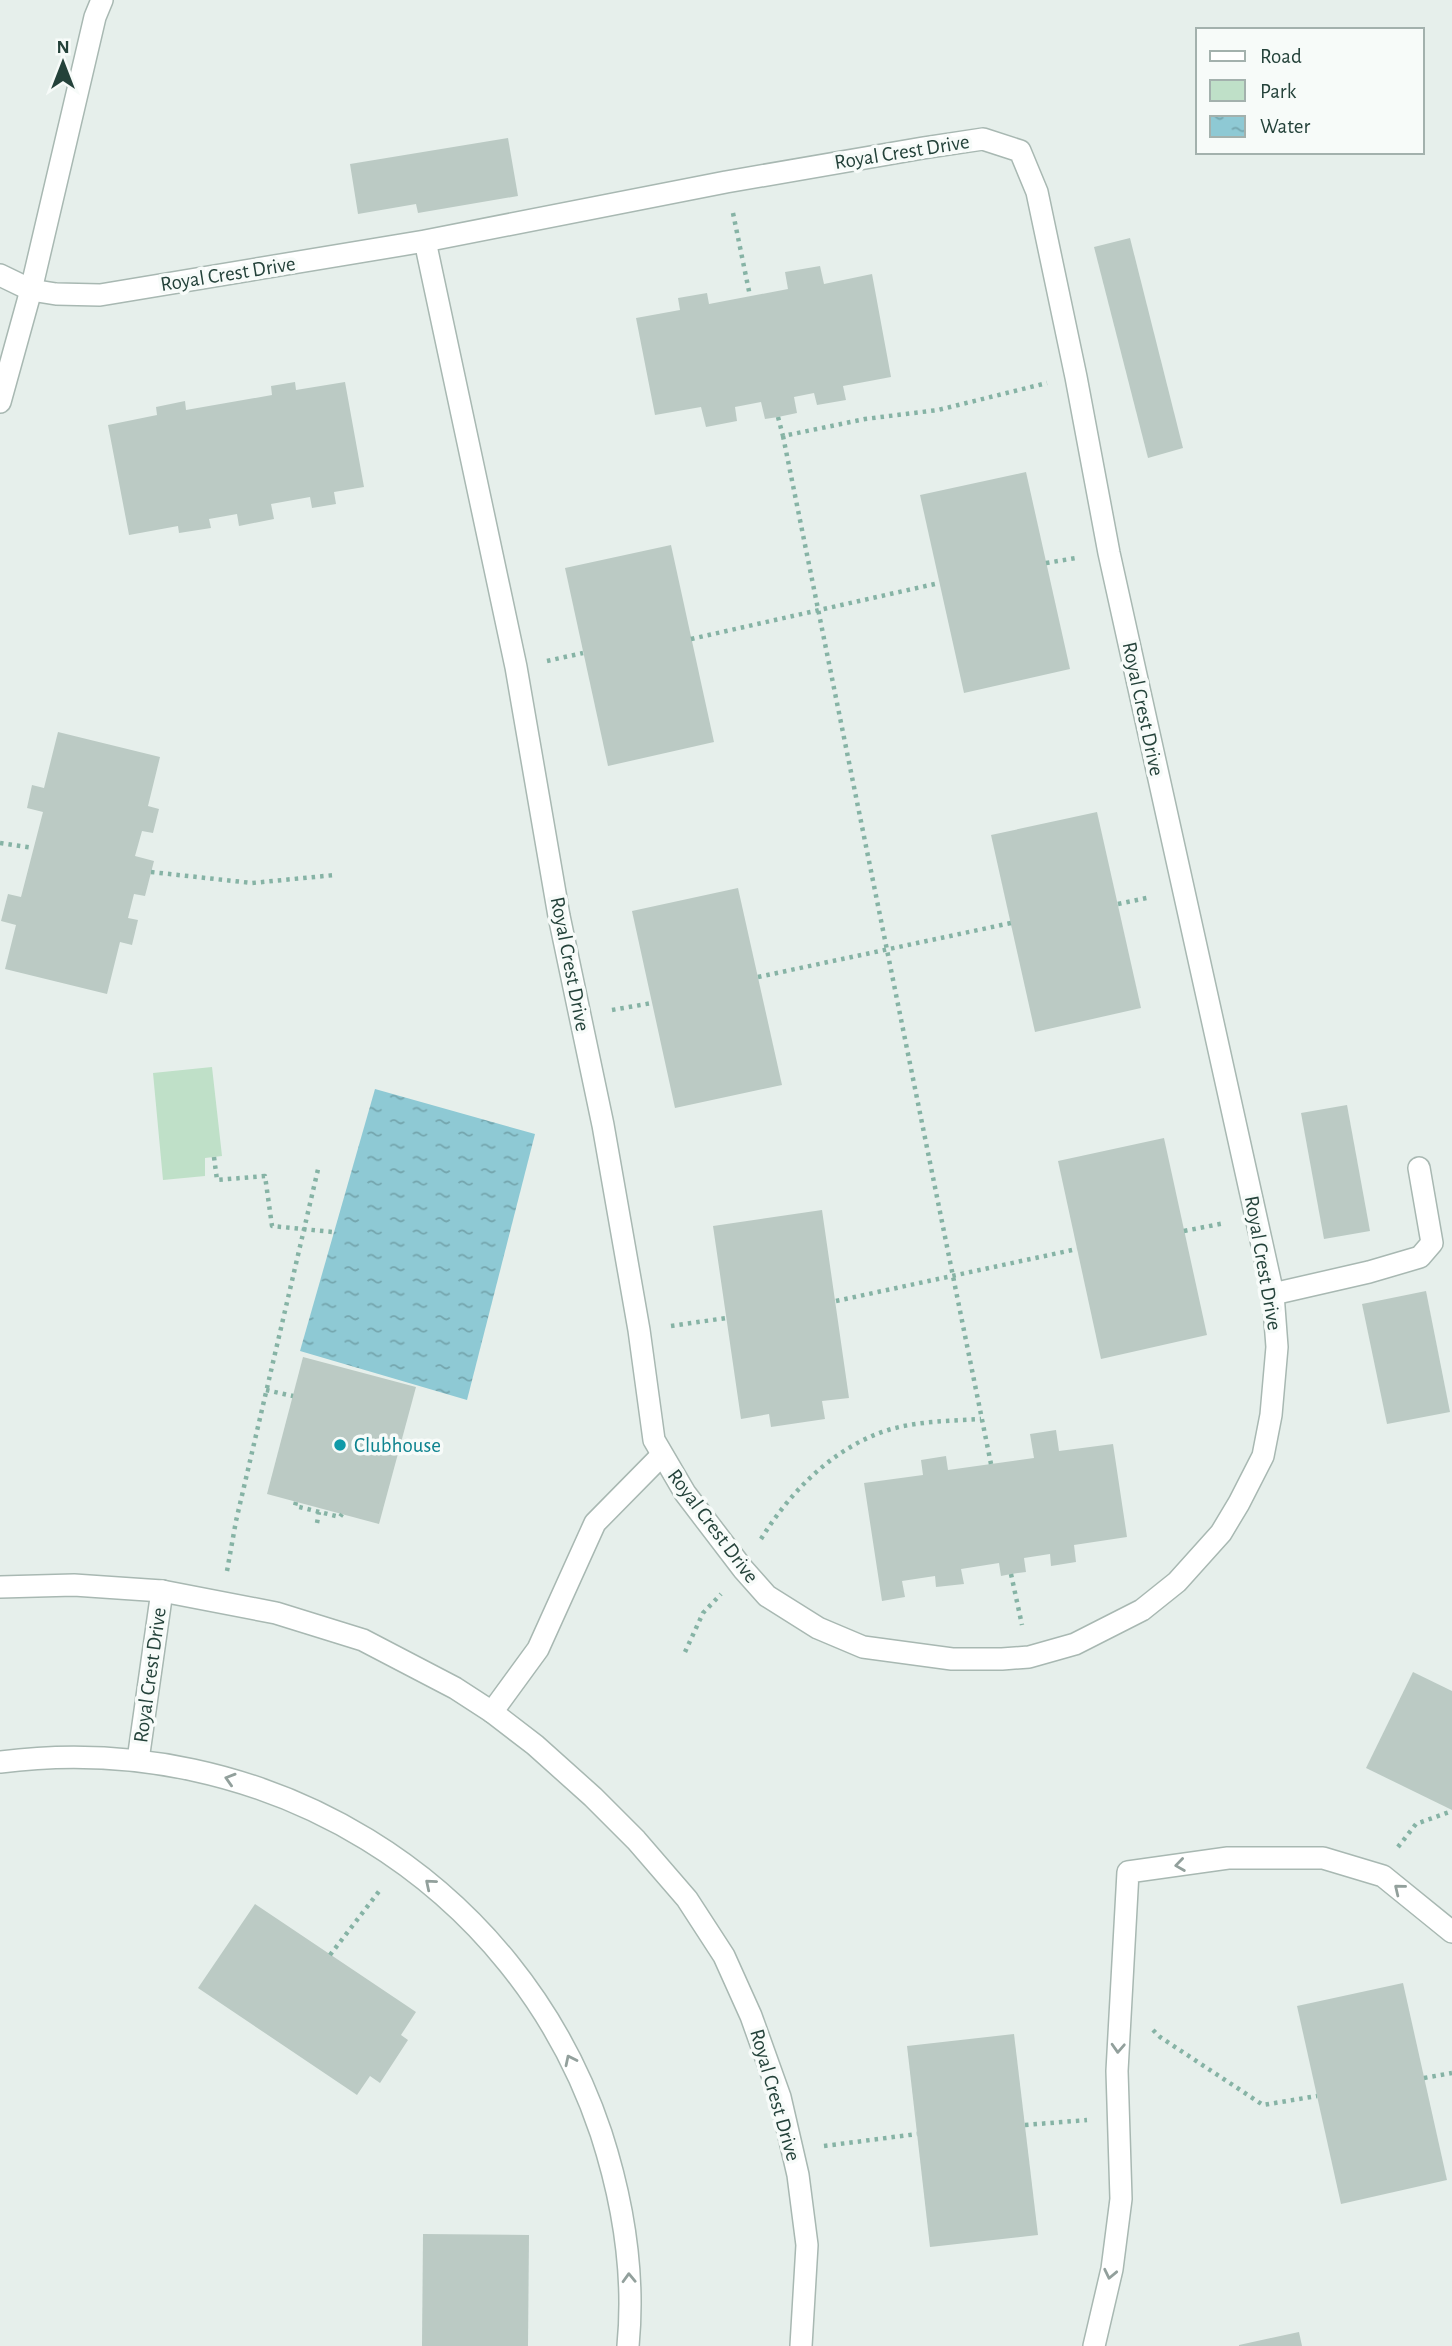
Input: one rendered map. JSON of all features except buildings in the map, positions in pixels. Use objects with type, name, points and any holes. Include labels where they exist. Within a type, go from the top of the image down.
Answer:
[{"type":"street","points":[[0,402],[31,290],[94,18],[102,0]]},
{"type":"street","name":"Royal Crest Drive","points":[[0,275],[31,290],[56,294],[100,295],[425,241],[726,182],[983,139],[1020,150],[1037,192],[1109,553],[1273,1294],[1277,1347],[1263,1456],[1221,1533],[1177,1581],[1142,1610],[1075,1644],[1029,1657],[951,1659],[863,1647],[818,1628],[767,1596],[743,1569],[685,1493],[654,1440],[639,1330],[603,1125],[559,916],[516,667],[425,241]]},
{"type":"street","points":[[1273,1294],[1420,1257],[1433,1243],[1419,1167]]},
{"type":"street","points":[[492,1712],[538,1649],[595,1523],[661,1455]]},
{"type":"street","name":"Royal Crest Drive","points":[[0,1587],[74,1585],[162,1591],[276,1613],[363,1640],[455,1688],[492,1712],[535,1745],[593,1797],[636,1840],[687,1899],[724,1956],[751,2016],[780,2097],[798,2175],[807,2245],[802,2346]]},
{"type":"street","name":"Royal Crest Drive","points":[[138,1760],[162,1591]]},
{"type":"street","name":"Royal Crest Drive","points":[[0,1762],[70,1756],[138,1760],[208,1772],[277,1793],[342,1823],[402,1861],[461,1910],[512,1966],[556,2029],[589,2098],[613,2170],[627,2245],[630,2322],[628,2346]]},
{"type":"street","points":[[1094,2346],[1112,2269],[1121,2199],[1116,2071],[1128,1872],[1228,1857],[1323,1857],[1383,1876],[1452,1932]]},
{"type":"path","points":[[726,182],[750,296]]},
{"type":"path","points":[[783,436],[865,419],[938,410],[1076,377]]},
{"type":"path","points":[[778,417],[991,1464]]},
{"type":"path","points":[[691,639],[940,583]]},
{"type":"path","points":[[0,843],[33,848]]},
{"type":"path","points":[[151,872],[252,883],[335,875]]},
{"type":"path","points":[[758,977],[1011,923]]},
{"type":"path","points":[[580,1017],[652,1003]]},
{"type":"path","points":[[214,1157],[217,1180],[265,1176],[272,1226],[333,1232]]},
{"type":"path","points":[[221,1603],[236,1521],[318,1165]]},
{"type":"path","points":[[1184,1231],[1255,1216]]},
{"type":"path","points":[[836,1301],[1077,1249]]},
{"type":"path","points":[[639,1330],[726,1318]]},
{"type":"path","points":[[266,1390],[293,1396]]},
{"type":"path","points":[[685,1652],[703,1613],[743,1569],[777,1513],[828,1460],[885,1432],[935,1422],[981,1419]]},
{"type":"path","points":[[296,1502],[295,1506],[341,1517],[342,1514]]},
{"type":"path","points":[[317,1523],[319,1512]]},
{"type":"path","points":[[1010,1574],[1029,1657]]},
{"type":"path","points":[[1383,1876],[1402,1839],[1416,1824],[1452,1811]]},
{"type":"path","points":[[330,1955],[402,1861]]},
{"type":"path","points":[[1121,1996],[1160,2037],[1263,2105],[1317,2096]]},
{"type":"path","points":[[1424,2078],[1452,2073]]},
{"type":"path","points":[[1025,2125],[1118,2117]]},
{"type":"path","points":[[792,2151],[917,2134]]},
{"type":"green space","points":[[212,1067],[222,1156],[205,1158],[205,1176],[163,1180],[153,1073]]},
{"type":"water","points":[[375,1089],[535,1134],[467,1400],[300,1351]]},
{"type":"place","name":"Clubhouse","points":[[340,1445]]}]
